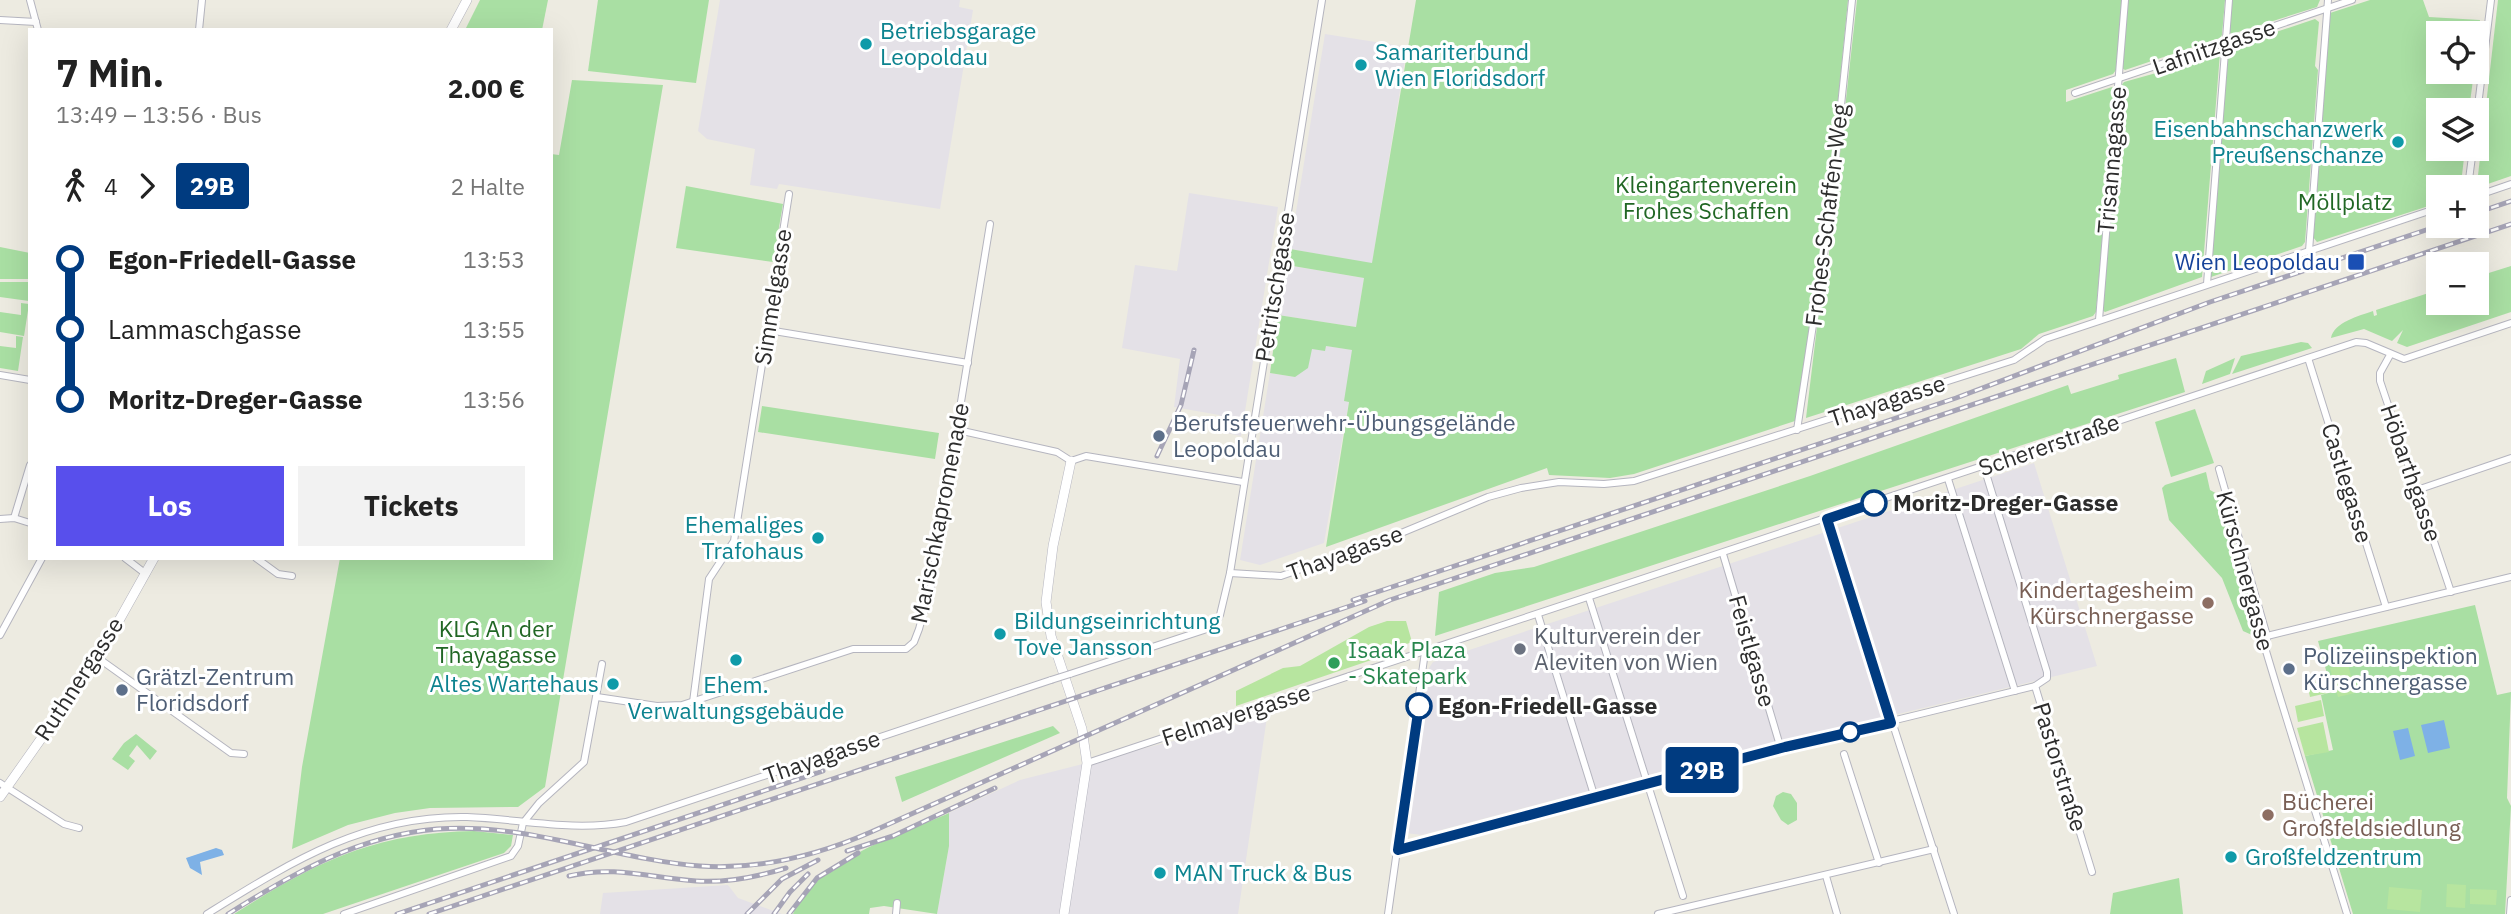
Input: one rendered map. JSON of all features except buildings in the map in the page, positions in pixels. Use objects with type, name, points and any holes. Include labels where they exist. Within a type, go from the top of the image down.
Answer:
[{"type":"street","points":[[30,0],[38,28]]},
{"type":"street","points":[[200,28],[202,0]]},
{"type":"street","points":[[452,28],[467,0]]},
{"type":"street","name":"Petritschgasse","points":[[1230,573],[1322,0]]},
{"type":"street","name":"Frohes-Schaffen-Weg","points":[[1797,430],[1829,220],[1852,0]]},
{"type":"street","name":"Trisannagasse","points":[[2099,320],[2125,0]]},
{"type":"street","points":[[2207,284],[2229,0]]},
{"type":"street","points":[[2309,251],[2328,0]]},
{"type":"street","name":"Lafnitzgasse","points":[[2075,93],[2352,0]]},
{"type":"street","points":[[2479,98],[2491,0]]},
{"type":"street","points":[[0,20],[36,22]]},
{"type":"street","points":[[2489,192],[2511,184]]},
{"type":"street","name":"Simmelgasse","points":[[693,702],[709,579],[734,541],[789,194]]},
{"type":"street","name":"Thayagasse","points":[[207,914],[294,861],[369,830],[447,818],[582,827],[637,819],[1212,626],[1222,609],[1230,573],[1267,578],[1281,576],[1505,492],[1559,482],[1625,483],[2014,360],[2045,339],[2426,212]]},
{"type":"street","name":"Marischkapromenade","points":[[597,697],[665,706],[693,702],[853,649],[906,649],[914,642],[931,586],[990,225]]},
{"type":"street","name":"Schererstraße","points":[[1425,652],[2359,342],[2390,355],[2409,358],[2511,323]]},
{"type":"street","points":[[768,330],[968,363]]},
{"type":"street","name":"Höbarthgasse","points":[[2390,355],[2380,373],[2380,382],[2451,592]]},
{"type":"street","name":"Castlegasse","points":[[2308,358],[2386,607]]},
{"type":"street","points":[[0,375],[28,380]]},
{"type":"street","points":[[958,430],[1045,449],[1071,461],[1086,456],[1243,482]]},
{"type":"street","points":[[2417,490],[2511,458]]},
{"type":"street","points":[[1064,914],[1087,763],[1082,729],[1054,649],[1047,617],[1050,569],[1071,461]]},
{"type":"street","name":"Pastorstraße","points":[[1984,467],[2047,672],[2047,678],[2035,686],[2092,872]]},
{"type":"street","name":"Kürschnergasse","points":[[2219,469],[2267,636],[2266,651],[2347,914]]},
{"type":"street","points":[[14,518],[28,472]]},
{"type":"street","name":"Pastorstraße","points":[[1948,479],[2015,691]]},
{"type":"street","points":[[0,519],[14,518],[28,522]]},
{"type":"street","points":[[1827,519],[1954,914]]},
{"type":"street","name":"Feistlgasse","points":[[1723,554],[1781,749]]},
{"type":"street","points":[[0,635],[42,560]]},
{"type":"street","points":[[128,560],[145,574]]},
{"type":"street","name":"Ruthnergasse","points":[[0,797],[4,784],[98,658],[154,560]]},
{"type":"street","points":[[259,560],[278,574],[292,576]]},
{"type":"street","points":[[2267,636],[2511,577]]},
{"type":"street","points":[[1589,598],[1646,785],[1684,896]]},
{"type":"street","points":[[1538,615],[1595,799]]},
{"type":"street","points":[[1388,914],[1425,652]]},
{"type":"street","name":"Felmayergasse","points":[[1087,763],[1425,652]]},
{"type":"street","points":[[98,658],[231,753],[244,754]]},
{"type":"street","points":[[344,914],[511,856],[518,846],[523,823],[539,803],[584,762],[602,664]]},
{"type":"street","points":[[1398,850],[1781,749],[2035,686]]},
{"type":"street","points":[[1844,754],[1879,863]]},
{"type":"street","points":[[4,784],[64,824],[79,828]]},
{"type":"street","points":[[1658,914],[1691,910],[1934,849]]},
{"type":"street","points":[[1826,876],[1837,914]]},
{"type":"street","points":[[2510,914],[2511,900]]},
{"type":"street","points":[[896,914],[897,903]]},
{"type":"shaded area","points":[[720,0],[960,0],[959,7],[973,10],[940,209],[779,184],[777,189],[750,185],[755,149],[707,139],[698,131]]},
{"type":"shaded area","points":[[1325,34],[1407,47],[1372,264],[1290,249]]},
{"type":"shaded area","points":[[1189,193],[1278,207],[1241,436],[1226,433],[1226,421],[1219,415],[1174,407],[1180,359],[1122,348],[1135,265],[1177,271]]},
{"type":"shaded area","points":[[1286,265],[1364,278],[1356,327],[1278,315]]},
{"type":"shaded area","points":[[1326,346],[1353,350],[1345,400],[1349,401],[1324,543],[1260,565],[1240,560],[1270,373],[1295,377],[1311,349]]},
{"type":"shaded area","points":[[2034,463],[2097,666],[1683,766],[1422,835],[1406,833],[1429,668],[1433,662]]},
{"type":"shaded area","points":[[1267,717],[1238,914],[937,914],[949,846],[949,813],[1020,780]]},
{"type":"shaded area","points":[[728,885],[738,898],[782,914],[600,914],[603,893]]},
{"type":"green space","points":[[480,0],[548,0],[542,28],[466,28]]},
{"type":"green space","points":[[598,0],[709,0],[696,83],[588,71]]},
{"type":"green space","name":"Kleingartenverein Frohes Schaffen","points":[[1416,0],[1848,0],[1827,213],[1795,421],[1634,474],[1610,478],[1549,475],[1547,468],[1326,547],[1349,402],[1344,401],[1352,350],[1326,346],[1325,351],[1312,349],[1308,368],[1295,377],[1270,373],[1278,315],[1356,327],[1364,278],[1287,265],[1290,249],[1372,263]]},
{"type":"green space","points":[[1857,0],[2122,0],[2116,70],[2113,74],[2066,90],[2066,102],[2112,87],[2115,89],[2096,312],[2093,316],[2039,334],[2021,349],[1806,418],[1820,302],[1825,289]]},
{"type":"green space","points":[[2128,0],[2225,0],[2222,35],[2220,38],[2125,70],[2122,68]]},
{"type":"green space","points":[[2232,0],[2320,0],[2317,7],[2232,34],[2229,32]]},
{"type":"green space","name":"Möllplatz","points":[[2370,0],[2423,0],[2429,17],[2480,20],[2426,21],[2426,84],[2472,84],[2471,98],[2426,98],[2426,161],[2464,161],[2462,175],[2426,175],[2426,207],[2317,242],[2313,237],[2330,13]]},
{"type":"green space","points":[[2498,0],[2511,0],[2511,176],[2489,184],[2489,175],[2478,175],[2480,161],[2489,161],[2489,98],[2487,98]]},
{"type":"green space","points":[[2315,19],[2319,22],[2315,66],[2318,70],[2305,242],[2302,246],[2211,277],[2208,274],[2227,52],[2231,47]]},
{"type":"green space","points":[[2218,51],[2220,53],[2202,277],[2105,312],[2102,310],[2121,86],[2124,82],[2174,68]]},
{"type":"green space","name":"KLG An der Thayagasse","points":[[572,80],[663,85],[545,787],[518,807],[430,808],[395,813],[348,825],[292,849],[302,767],[340,560],[553,560],[553,154],[559,155]]},
{"type":"green space","points":[[686,186],[783,204],[773,262],[676,248]]},
{"type":"green space","points":[[0,247],[28,253],[28,279],[0,279]]},
{"type":"green space","points":[[2511,266],[2511,312],[2407,347],[2397,343],[2403,330],[2392,341],[2364,329],[2331,338],[2333,332],[2348,320],[2373,311],[2374,316],[2377,315],[2376,310],[2426,294],[2426,315],[2489,315],[2489,273]]},
{"type":"green space","points":[[0,282],[28,282],[28,301],[0,297]]},
{"type":"green space","points":[[21,303],[28,304],[24,336],[0,332],[0,312],[21,315]]},
{"type":"green space","points":[[16,336],[23,337],[18,371],[0,368],[0,346],[16,348]]},
{"type":"green space","points":[[2301,342],[2308,343],[2312,348],[2232,374],[2241,356]]},
{"type":"green space","points":[[2176,358],[2185,392],[1435,636],[1439,592],[1495,573],[1534,567],[1810,476],[2068,385],[2071,394],[2119,379],[2118,375]]},
{"type":"green space","points":[[2235,358],[2230,374],[2202,384],[2206,371]]},
{"type":"green space","points":[[762,406],[939,433],[935,459],[758,432]]},
{"type":"green space","points":[[2195,409],[2214,463],[2171,477],[2155,422]]},
{"type":"green space","points":[[2206,472],[2210,490],[2221,496],[2259,631],[2252,635],[2243,631],[2222,578],[2169,520],[2162,488]]},
{"type":"green space","points":[[2475,605],[2497,695],[2511,692],[2507,798],[2511,806],[2505,914],[2353,914],[2305,756],[2333,750],[2321,695],[2332,692],[2318,641]]},
{"type":"green space","name":"Isaak Plaza - Skatepark","points":[[1387,621],[1406,621],[1412,642],[1388,651],[1386,655],[1236,706],[1236,691],[1283,668],[1300,666],[1369,627]]},
{"type":"green space","points":[[2348,664],[2355,693],[2338,697],[2330,668]]},
{"type":"green space","points":[[2329,679],[2332,692],[2310,697],[2307,684]]},
{"type":"green space","points":[[2321,700],[2324,716],[2298,722],[2295,706]]},
{"type":"green space","points":[[2323,722],[2329,752],[2305,756],[2297,728]]},
{"type":"green space","points":[[1053,726],[1060,733],[902,802],[895,777]]},
{"type":"green space","points":[[136,734],[157,751],[150,760],[137,745],[129,756],[135,761],[128,770],[112,759],[124,743]]},
{"type":"green space","points":[[1783,792],[1791,794],[1797,803],[1797,820],[1788,825],[1781,820],[1773,806],[1776,796]]},
{"type":"green space","points":[[949,813],[949,846],[937,914],[884,906],[870,908],[869,914],[793,914],[805,895],[840,863],[884,840]]},
{"type":"green space","points":[[474,831],[513,835],[511,846],[504,853],[323,914],[234,914],[292,879],[348,853],[406,837]]},
{"type":"green space","points":[[2179,878],[2183,914],[2110,914],[2113,893]]},
{"type":"green space","points":[[2447,884],[2466,885],[2465,908],[2446,907]]},
{"type":"green space","points":[[2389,887],[2422,890],[2420,912],[2387,909]]},
{"type":"green space","points":[[2470,889],[2497,890],[2496,905],[2470,904]]},
{"type":"water","points":[[2444,720],[2450,748],[2428,753],[2421,725]]},
{"type":"water","points":[[2408,728],[2415,756],[2400,760],[2393,731]]},
{"type":"water","points":[[216,848],[222,850],[224,855],[200,862],[202,875],[190,868],[186,858]]},
{"type":"railway","points":[[2489,209],[2511,201]]},
{"type":"railway","points":[[228,914],[277,884],[353,848],[380,839],[437,829],[504,831],[700,866],[766,863],[830,848],[1390,600],[2511,224]]},
{"type":"railway","points":[[1353,600],[1956,398],[2210,302],[2426,230]]},
{"type":"railway","points":[[1157,456],[1181,405],[1194,350]]},
{"type":"railway","points":[[429,914],[1365,601]]},
{"type":"railway","points":[[397,914],[823,771]]},
{"type":"railway","points":[[847,851],[893,836],[995,788]]},
{"type":"railway","points":[[789,914],[817,878],[858,853]]},
{"type":"railway","points":[[747,914],[782,879],[818,860]]},
{"type":"railway","points":[[569,876],[618,872],[719,881],[753,877],[786,868]]},
{"type":"railway","points":[[774,914],[808,874]]},
{"type":"bus line","name":"29B","points":[[1419,706],[1398,850],[1785,747],[1891,723],[1827,519],[1874,503]]},
{"type":"place","name":"Betriebsgarage Leopoldau","points":[[866,44]]},
{"type":"place","name":"Samariterbund Wien Floridsdorf","points":[[1361,65]]},
{"type":"place","name":"Eisenbahnschanzwerk Preußenschanze","points":[[2398,142]]},
{"type":"place","name":"Wien Leopoldau","points":[[2356,262]]},
{"type":"place","name":"Berufsfeuerwehr-Übungsgelände Leopoldau","points":[[1159,436]]},
{"type":"place","name":"Moritz-Dreger-Gasse","points":[[1874,503]]},
{"type":"place","name":"Ehemaliges Trafohaus","points":[[818,538]]},
{"type":"place","name":"Kindertagesheim Kürschnergasse","points":[[2208,603]]},
{"type":"place","name":"Bildungseinrichtung Tove Jansson","points":[[1000,634]]},
{"type":"place","name":"Kulturverein der Aleviten von Wien","points":[[1520,649]]},
{"type":"place","name":"Ehem. Verwaltungsgebäude","points":[[736,660]]},
{"type":"place","name":"Isaak Plaza - Skatepark","points":[[1334,663]]},
{"type":"place","name":"Polizeiinspektion Kürschnergasse","points":[[2289,669]]},
{"type":"place","name":"Altes Wartehaus","points":[[613,684]]},
{"type":"place","name":"Grätzl-Zentrum Floridsdorf","points":[[122,690]]},
{"type":"place","name":"Egon-Friedell-Gasse","points":[[1419,706]]},
{"type":"place","name":"Bücherei Großfeldsiedlung","points":[[2268,815]]},
{"type":"place","name":"Großfeldzentrum","points":[[2231,857]]},
{"type":"place","name":"MAN Truck & Bus","points":[[1160,873]]}]
